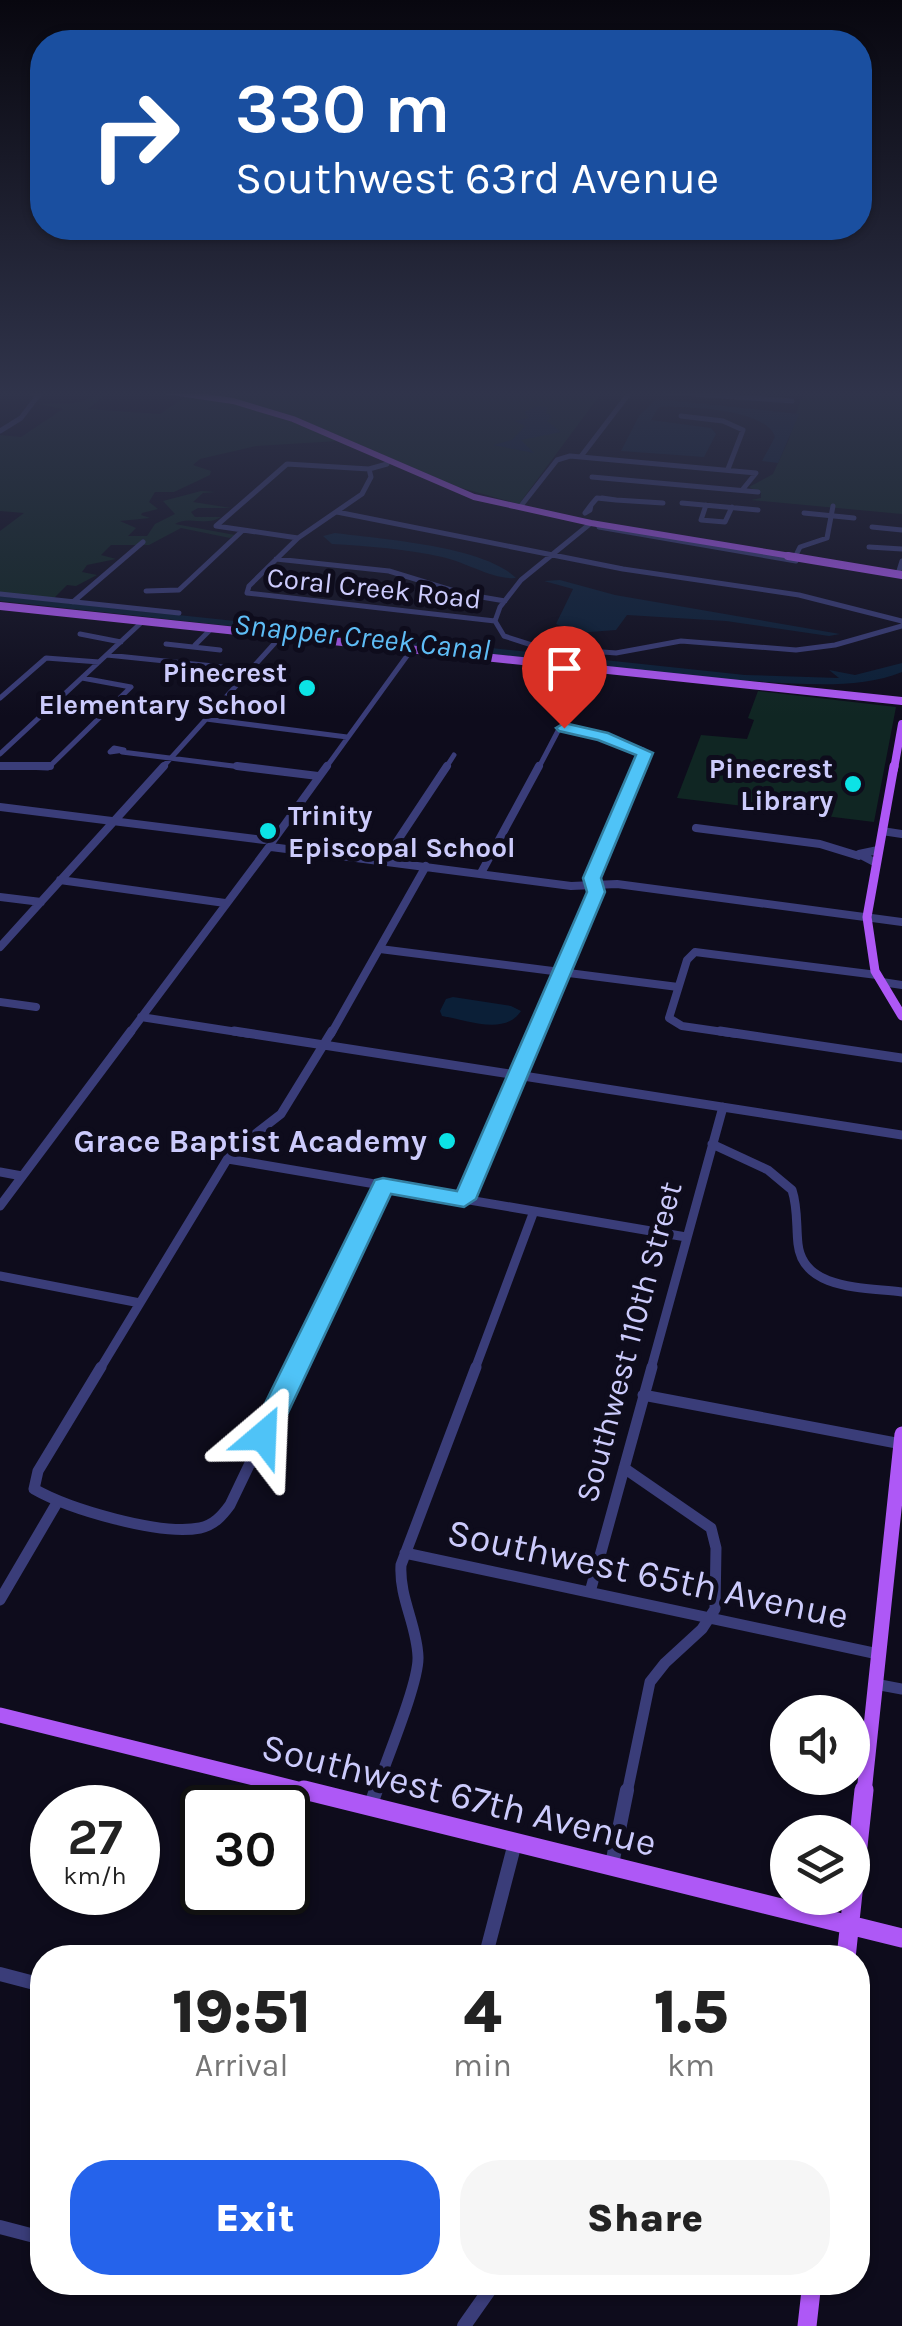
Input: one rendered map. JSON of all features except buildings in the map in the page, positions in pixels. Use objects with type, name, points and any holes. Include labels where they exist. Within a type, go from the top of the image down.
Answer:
[{"type":"main road","points":[[509,500],[590,524],[901,576]]},
{"type":"main road","points":[[0,606],[902,701]]},
{"type":"main road","points":[[902,724],[867,917],[879,978],[902,1016]]},
{"type":"main road","points":[[848,1945],[902,1434]]},
{"type":"main road","name":"Southwest 67th Avenue","points":[[0,1715],[902,1938]]},
{"type":"main road","points":[[807,2326],[811,2295]]},
{"type":"street","points":[[249,500],[217,528],[298,538]]},
{"type":"street","points":[[276,559],[298,538],[353,500]]},
{"type":"street","points":[[578,520],[599,500]]},
{"type":"street","points":[[613,500],[663,503]]},
{"type":"street","points":[[682,503],[758,510]]},
{"type":"street","points":[[706,505],[701,520],[714,523],[725,522],[732,507]]},
{"type":"street","points":[[795,558],[800,547],[825,540],[833,506]]},
{"type":"street","points":[[336,512],[452,530],[546,556],[800,598],[902,624]]},
{"type":"street","points":[[804,514],[854,518]]},
{"type":"street","points":[[704,542],[714,523]]},
{"type":"street","points":[[902,564],[901,576],[590,524],[546,556],[506,600],[495,621],[504,636],[520,644],[616,653],[682,641],[809,649],[902,624]]},
{"type":"street","points":[[872,527],[902,530]]},
{"type":"street","points":[[146,591],[180,589],[241,532]]},
{"type":"street","points":[[73,602],[143,542]]},
{"type":"street","points":[[869,547],[902,550]]},
{"type":"street","points":[[276,559],[394,572],[464,594],[506,600]]},
{"type":"street","name":"Coral Creek Road","points":[[276,559],[249,586],[248,594],[495,621]]},
{"type":"street","points":[[0,594],[178,613]]},
{"type":"street","points":[[0,754],[143,621]]},
{"type":"street","points":[[197,643],[209,631]]},
{"type":"street","points":[[80,634],[122,641]]},
{"type":"street","points":[[0,947],[282,635]]},
{"type":"street","points":[[166,644],[197,643],[220,650]]},
{"type":"street","points":[[0,1206],[412,649]]},
{"type":"street","points":[[108,654],[223,667]]},
{"type":"street","points":[[0,698],[50,657],[99,662]]},
{"type":"street","points":[[579,693],[587,686],[592,670]]},
{"type":"street","points":[[0,766],[44,770],[130,686],[82,678]]},
{"type":"street","points":[[206,720],[347,737]]},
{"type":"street","points":[[464,1199],[596,892],[592,878],[644,752],[602,736],[562,728],[553,737],[481,874]]},
{"type":"street","points":[[0,743],[10,744]]},
{"type":"street","points":[[122,752],[318,776]]},
{"type":"street","points":[[387,861],[454,755]]},
{"type":"street","points":[[0,806],[481,874],[584,887],[617,884],[902,922]]},
{"type":"street","points":[[696,828],[820,844],[860,854],[876,863]]},
{"type":"street","points":[[882,831],[902,834]]},
{"type":"street","points":[[860,854],[878,850]]},
{"type":"street","points":[[383,1186],[230,1505],[219,1519],[207,1526],[176,1528],[38,1493],[34,1478],[228,1159],[238,1145],[290,1105],[426,866]]},
{"type":"street","points":[[60,880],[225,904]]},
{"type":"street","points":[[0,896],[41,902]]},
{"type":"street","points":[[380,949],[678,987]]},
{"type":"street","points":[[902,985],[879,978],[695,952],[688,956],[669,1016],[672,1023],[902,1058]]},
{"type":"street","points":[[0,1002],[36,1007]]},
{"type":"street","points":[[140,1017],[902,1134]]},
{"type":"street","name":"Southwest 110th Street","points":[[590,1592],[722,1107]]},
{"type":"street","points":[[712,1144],[790,1186],[800,1254],[807,1269],[827,1279],[902,1292]]},
{"type":"street","points":[[228,1159],[686,1237]]},
{"type":"street","points":[[0,1172],[22,1176]]},
{"type":"street","points":[[370,1807],[416,1674],[419,1642],[401,1588],[405,1553],[534,1211]]},
{"type":"street","points":[[0,1276],[140,1303]]},
{"type":"street","points":[[643,1395],[901,1444]]},
{"type":"street","points":[[611,1866],[650,1682],[715,1608],[714,1534],[624,1468]]},
{"type":"street","points":[[0,1600],[58,1501]]},
{"type":"street","name":"Southwest 65th Avenue","points":[[405,1553],[878,1654]]},
{"type":"street","points":[[875,1684],[902,1689]]},
{"type":"street","points":[[489,1945],[515,1842]]},
{"type":"street","points":[[0,1974],[30,1983]]},
{"type":"street","points":[[0,2227],[30,2235]]},
{"type":"street","points":[[464,2325],[486,2295]]},
{"type":"green space","points":[[0,500],[150,500],[158,509],[141,515],[150,518],[120,521],[136,528],[128,536],[147,536],[155,524],[175,514],[163,501],[196,500],[193,502],[231,508],[198,508],[191,512],[195,517],[221,517],[175,524],[235,535],[230,538],[181,528],[149,545],[111,545],[101,555],[116,559],[87,565],[82,572],[97,575],[76,586],[67,585],[54,598],[0,596],[0,531],[24,513],[0,511]]},
{"type":"green space","points":[[751,500],[902,500],[902,514]]},
{"type":"green space","points":[[758,691],[896,707],[874,822],[677,798],[701,735],[747,739],[754,720],[748,718]]},
{"type":"water","points":[[335,533],[457,551],[501,567],[516,578],[429,554],[332,544],[323,536]]},
{"type":"water","points":[[560,580],[615,595],[840,634],[627,615],[616,630],[576,633],[556,624],[573,589],[544,581]]},
{"type":"water","name":"Snapper Creek Canal","points":[[0,596],[745,675],[839,678],[829,670],[855,675],[902,663],[902,672],[841,684],[732,680],[0,601]]},
{"type":"water","points":[[453,997],[521,1011],[514,1019],[496,1025],[442,1016],[440,1011],[446,999]]},
{"type":"place","name":"Pinecrest Elementary School","points":[[307,688]]},
{"type":"place","name":"Pinecrest Library","points":[[853,784]]},
{"type":"place","name":"Trinity Episcopal School","points":[[268,831]]},
{"type":"place","name":"Grace Baptist Academy","points":[[447,1141]]},
{"type":"route","points":[[263,1436],[383,1186],[464,1199],[578,935],[596,892],[592,878],[645,753],[602,736],[564,728]]}]
